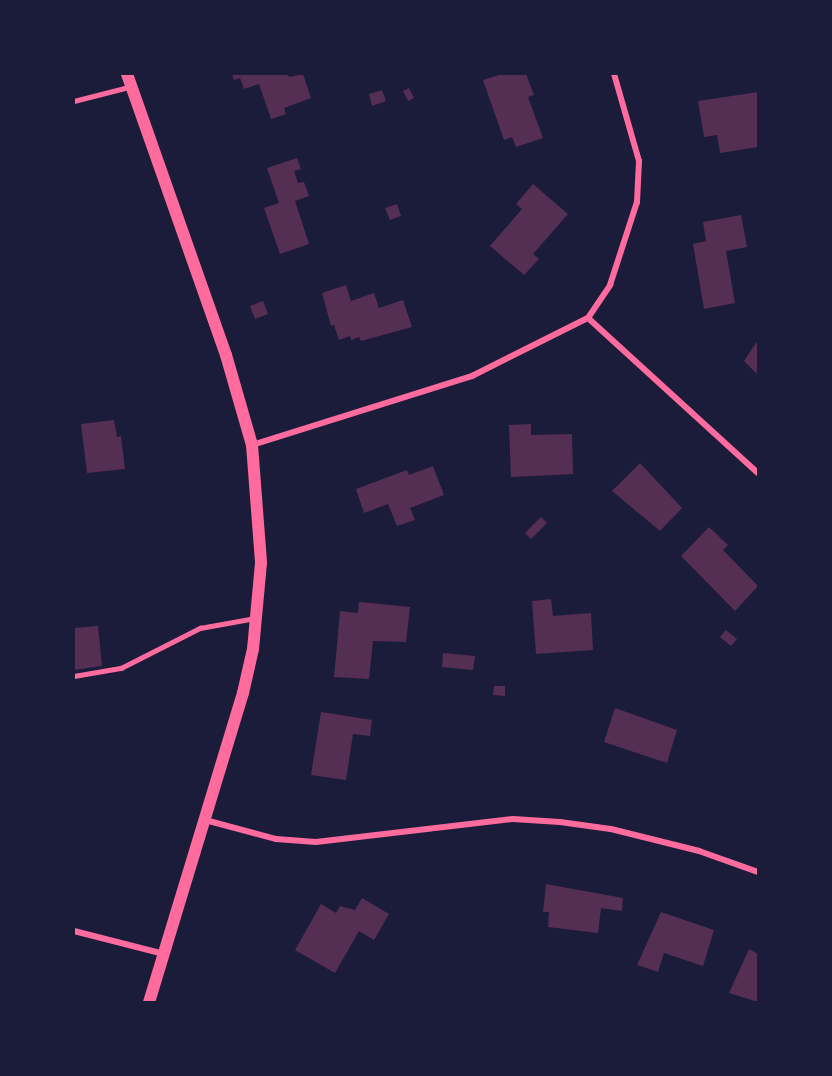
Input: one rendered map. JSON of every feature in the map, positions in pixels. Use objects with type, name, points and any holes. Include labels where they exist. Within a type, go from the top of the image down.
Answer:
[{"type":"main road","points":[[127,74],[226,355],[252,445],[261,563],[257,617],[243,693],[149,1002]]},
{"type":"street","points":[[252,445],[472,376],[588,318],[610,285],[627,243],[637,202],[639,161],[614,74]]},
{"type":"street","points":[[588,318],[759,473]]},
{"type":"street","points":[[205,820],[276,839],[316,842],[513,819],[560,822],[622,832],[759,872]]},
{"type":"street","points":[[74,931],[164,954]]},
{"type":"lane","points":[[74,101],[132,87]]},
{"type":"lane","points":[[74,676],[121,668],[200,628],[257,617]]},
{"type":"building","points":[[232,74],[288,74],[289,77],[303,74],[311,98],[284,108],[286,114],[271,119],[259,84],[244,89],[240,78],[234,80]]},
{"type":"building","points":[[502,74],[526,74],[534,95],[528,97],[543,138],[516,147],[512,137],[504,140],[483,80]]},
{"type":"building","points":[[409,88],[414,98],[408,101],[403,91]]},
{"type":"building","points":[[382,90],[386,101],[372,106],[369,94]]},
{"type":"building","points":[[758,92],[758,147],[720,153],[717,135],[704,137],[698,101]]},
{"type":"building","points":[[297,158],[301,169],[294,171],[298,183],[304,182],[309,196],[295,201],[309,244],[280,254],[264,208],[279,203],[267,168]]},
{"type":"building","points":[[533,184],[568,214],[533,254],[539,259],[524,275],[490,246],[522,209],[516,204]]},
{"type":"building","points":[[397,204],[401,216],[390,220],[385,208]]},
{"type":"building","points":[[741,215],[747,247],[726,251],[735,303],[704,309],[693,244],[706,241],[703,222]]},
{"type":"building","points":[[346,285],[351,301],[374,293],[379,308],[403,300],[412,327],[361,341],[359,337],[351,340],[350,336],[339,340],[334,325],[331,326],[322,293]]},
{"type":"building","points":[[263,301],[268,314],[255,319],[250,306]]},
{"type":"building","points":[[758,340],[758,375],[744,361]]},
{"type":"building","points":[[114,420],[117,437],[121,436],[125,469],[87,473],[81,424]]},
{"type":"building","points":[[531,424],[531,435],[572,434],[573,474],[511,477],[509,425]]},
{"type":"building","points":[[640,463],[682,508],[660,531],[612,491]]},
{"type":"building","points":[[433,466],[444,495],[410,508],[415,520],[397,526],[388,504],[364,513],[356,489],[407,470],[409,475]]},
{"type":"building","points":[[541,517],[547,523],[531,539],[525,533]]},
{"type":"building","points":[[709,527],[728,545],[723,550],[758,586],[735,611],[681,556]]},
{"type":"building","points":[[551,599],[553,616],[591,613],[593,650],[536,654],[532,601]]},
{"type":"building","points":[[359,602],[410,607],[406,642],[373,641],[369,679],[334,677],[340,611],[358,613]]},
{"type":"building","points":[[98,626],[102,666],[74,670],[74,628]]},
{"type":"building","points":[[726,630],[737,639],[731,646],[720,637]]},
{"type":"building","points":[[443,653],[475,656],[473,670],[442,667]]},
{"type":"building","points":[[494,686],[505,686],[505,696],[493,695]]},
{"type":"building","points":[[615,708],[677,730],[667,763],[604,742]]},
{"type":"building","points":[[321,712],[372,720],[370,736],[353,734],[346,780],[311,775]]},
{"type":"building","points":[[546,884],[623,898],[622,911],[601,908],[598,933],[548,927],[549,912],[543,912]]},
{"type":"building","points":[[362,898],[389,914],[374,940],[359,931],[335,973],[295,950],[321,904],[336,913],[340,906],[355,910]]},
{"type":"building","points":[[661,912],[714,930],[703,966],[664,953],[658,972],[637,965]]},
{"type":"building","points":[[749,949],[758,954],[758,1002],[729,993]]}]
